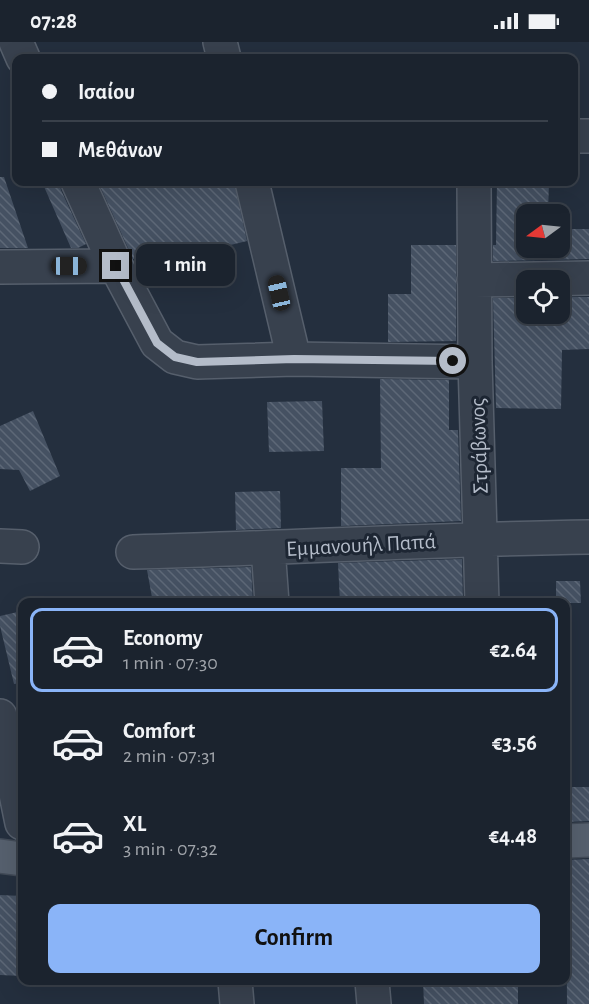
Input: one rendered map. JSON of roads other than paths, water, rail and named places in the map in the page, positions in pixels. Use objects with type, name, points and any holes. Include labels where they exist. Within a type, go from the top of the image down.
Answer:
[{"type":"main road","points":[[570,841],[589,840]]},
{"type":"main road","points":[[0,856],[18,858]]},
{"type":"street","points":[[80,186],[116,266],[157,343],[175,357],[197,362],[294,359],[475,362]]},
{"type":"street","points":[[253,186],[294,359]]},
{"type":"street","name":"Στράβωνος","points":[[474,186],[475,362],[482,598]]},
{"type":"street","points":[[0,267],[116,266]]},
{"type":"street","points":[[474,280],[589,278]]},
{"type":"street","name":"Εμμανουήλ Παπά","points":[[133,552],[481,538],[589,537]]},
{"type":"street","points":[[268,548],[272,598]]},
{"type":"street","points":[[0,716],[18,804]]},
{"type":"street","points":[[235,985],[237,1004]]},
{"type":"street","points":[[372,985],[374,1004]]}]
